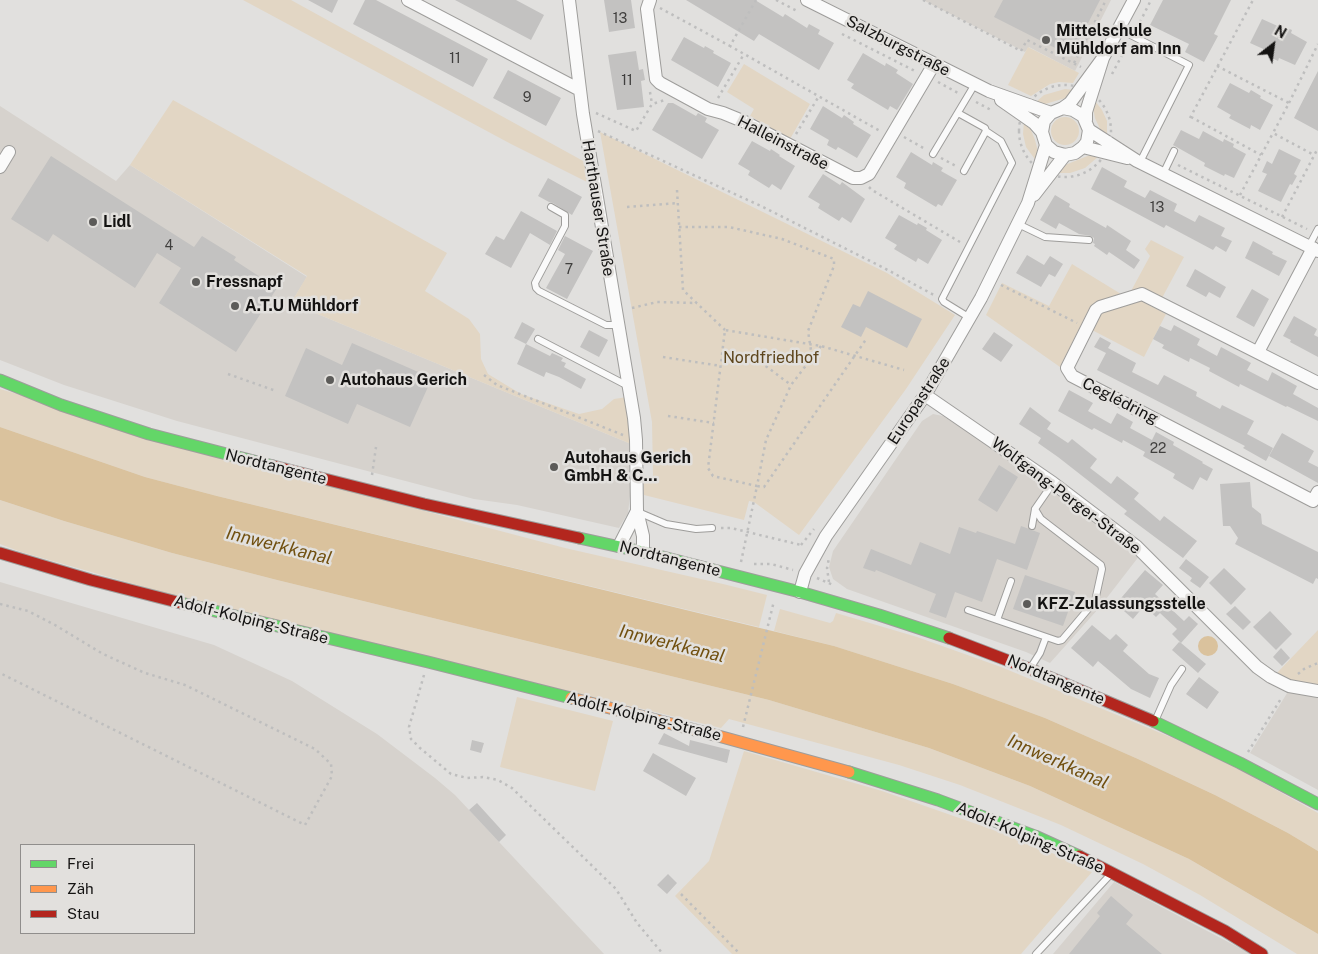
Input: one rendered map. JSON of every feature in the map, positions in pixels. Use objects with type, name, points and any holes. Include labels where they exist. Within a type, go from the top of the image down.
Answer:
[{"type":"main road","name":"Nordtangente","points":[[0,380],[61,405],[158,436],[424,504],[643,552],[800,592],[932,632],[1030,669],[1155,722],[1240,763],[1318,804]]},
{"type":"main road","name":"Adolf-Kolping-Straße","points":[[0,553],[91,580],[248,620],[428,662],[722,737],[873,779],[938,800],[1035,836],[1112,872],[1225,931],[1262,954]]},
{"type":"street","points":[[408,0],[580,90]]},
{"type":"street","name":"Salzburgstraße","points":[[807,0],[1025,109],[1057,110]]},
{"type":"street","points":[[1104,58],[1098,95],[1086,112],[1087,142],[1075,153],[1065,155],[1054,152],[1046,145],[1042,132],[1044,121],[1057,110],[1070,103],[1104,58],[1134,0]]},
{"type":"street","name":"Harthauser Straße","points":[[567,1],[584,124],[630,386],[636,440],[637,511],[643,536],[643,552]]},
{"type":"street","name":"Halleinstraße","points":[[650,1],[647,9],[656,80],[711,110],[745,122],[853,178],[861,178]]},
{"type":"street","points":[[861,178],[868,174],[934,64]]},
{"type":"street","name":"Salzburgstraße","points":[[1025,109],[1042,132]]},
{"type":"street","points":[[1057,110],[1074,110],[1083,116],[1087,125],[1108,148]]},
{"type":"street","name":"Europastraße","points":[[800,592],[805,574],[825,551],[925,395],[970,318],[1044,172],[1046,145]]},
{"type":"street","points":[[1083,147],[1108,148],[1138,161],[1313,249],[1258,352]]},
{"type":"street","points":[[0,167],[10,152]]},
{"type":"street","name":"Europastraße","points":[[1044,172],[1065,155]]},
{"type":"street","name":"Ceglédring","points":[[1316,498],[1072,376],[1068,365],[1096,310],[1100,307],[1142,294],[1318,384]]},
{"type":"street","name":"Wolfgang-Perger-Straße","points":[[925,395],[1053,483],[1136,546],[1258,667],[1271,677],[1289,686],[1318,691]]},
{"type":"street","name":"Harthauser Straße","points":[[619,546],[637,511]]},
{"type":"lane","points":[[1119,29],[1189,65],[1138,161]]},
{"type":"lane","points":[[933,154],[975,84]]},
{"type":"lane","points":[[958,113],[985,128],[986,131],[1001,141],[1012,163],[942,299],[970,318]]},
{"type":"lane","points":[[964,171],[986,131]]},
{"type":"lane","points":[[1163,174],[1174,151]]},
{"type":"lane","name":"Harthauser Straße","points":[[551,207],[565,215],[565,226],[536,283],[536,288],[606,325],[618,325]]},
{"type":"lane","points":[[1018,224],[1045,237],[1089,240]]},
{"type":"lane","points":[[1313,249],[1317,231]]},
{"type":"lane","points":[[538,339],[630,386]]},
{"type":"lane","points":[[1032,526],[1035,510],[1053,483]]},
{"type":"lane","points":[[968,610],[1058,641],[1062,640],[1095,601],[1102,565],[1041,519],[1035,510]]},
{"type":"lane","points":[[637,511],[666,524],[696,529],[712,528]]},
{"type":"lane","points":[[998,620],[1011,581]]},
{"type":"lane","points":[[1030,669],[1040,653],[1046,637]]},
{"type":"lane","points":[[1155,722],[1171,685],[1182,669]]},
{"type":"lane","points":[[1036,954],[1112,872]]},
{"type":"path","points":[[730,46],[756,0]]},
{"type":"path","points":[[776,0],[803,14]]},
{"type":"path","points":[[922,0],[1022,51],[1027,40],[1084,69]]},
{"type":"path","points":[[1074,63],[1106,0]]},
{"type":"path","points":[[1112,76],[1151,0]]},
{"type":"path","points":[[1253,0],[1190,118],[1261,155]]},
{"type":"path","points":[[650,1],[819,96],[964,171]]},
{"type":"path","points":[[838,32],[993,111]]},
{"type":"path","points":[[1240,195],[1318,44]]},
{"type":"path","points":[[711,110],[744,54]]},
{"type":"path","points":[[1217,66],[1289,103]]},
{"type":"path","points":[[1065,85],[1098,95],[1108,115],[1111,133],[1108,148],[1096,166],[1079,175],[1059,177],[1044,172],[1027,157],[1020,142],[1019,125],[1025,109],[1041,92],[1048,88],[1065,85]]},
{"type":"path","points":[[590,112],[601,114],[636,131],[652,104],[682,95]]},
{"type":"path","points":[[789,145],[819,96]]},
{"type":"path","points":[[584,124],[763,207],[942,299]]},
{"type":"path","points":[[1273,133],[1314,155]]},
{"type":"path","points":[[1282,217],[1318,148]]},
{"type":"path","points":[[1169,161],[1282,217],[1317,231]]},
{"type":"path","points":[[861,178],[872,190],[969,247]]},
{"type":"path","points":[[677,190],[683,290],[726,330],[821,346],[904,370]]},
{"type":"path","points":[[627,207],[678,203]]},
{"type":"path","points":[[679,227],[729,226],[782,239],[834,259],[834,266],[808,331],[812,358]]},
{"type":"path","points":[[990,279],[1087,328]]},
{"type":"path","points":[[632,308],[657,302],[697,303]]},
{"type":"path","points":[[726,330],[708,468],[713,476],[764,487],[867,338]]},
{"type":"path","points":[[805,574],[771,564],[741,562],[766,440],[791,385],[821,346]]},
{"type":"path","points":[[722,356],[759,361],[791,385]]},
{"type":"path","points":[[663,358],[721,366]]},
{"type":"path","points":[[228,374],[276,391]]},
{"type":"path","points":[[484,375],[497,386],[636,440]]},
{"type":"path","points":[[668,416],[714,423]]},
{"type":"path","points":[[371,476],[376,447]]},
{"type":"path","points":[[712,528],[731,528],[825,551],[829,582]]},
{"type":"path","points":[[0,604],[28,611],[55,624],[103,654],[146,673],[185,685],[315,749],[331,764],[332,776],[305,825],[0,673]]},
{"type":"path","points":[[746,715],[771,613]]},
{"type":"path","points":[[428,662],[409,727],[411,739],[452,774],[467,778],[498,780],[512,788],[616,889],[638,923],[663,954]]},
{"type":"path","points":[[1240,763],[1289,686],[1304,669],[1318,663]]},
{"type":"path","points":[[681,894],[740,954]]},
{"type":"shaded area","name":"Mittelschule Mühldorf am Inn","points":[[923,0],[1111,0],[1075,71],[1029,47],[1025,52]]},
{"type":"shaded area","points":[[0,106],[116,181],[130,165],[307,277],[291,303],[631,444],[631,487],[628,513],[619,528],[517,505],[474,499],[177,421],[64,385],[0,360]]},
{"type":"shaded area","points":[[933,414],[943,416],[1019,465],[1140,555],[1099,608],[1050,663],[1026,652],[847,589],[833,579],[829,567],[833,551],[922,421]]},
{"type":"shaded area","points":[[0,582],[214,645],[292,681],[377,734],[455,795],[604,954],[0,954]]},
{"type":"shaded area","points":[[1289,690],[1318,698],[1318,790],[1250,753]]},
{"type":"shaded area","points":[[1114,882],[1251,954],[1053,954]]},
{"type":"green space","points":[[243,0],[291,0],[585,162],[589,183],[511,144]]},
{"type":"green space","points":[[1028,47],[1079,73],[1073,83],[1059,82],[1050,84],[1031,96],[1008,85]]},
{"type":"green space","points":[[744,64],[810,104],[790,139],[750,116],[754,109],[727,92]]},
{"type":"green space","points":[[1065,89],[1074,90],[1069,97],[1045,104],[1036,102],[1044,95]]},
{"type":"green space","points":[[173,100],[447,253],[425,291],[469,319],[480,334],[481,359],[488,374],[521,394],[579,414],[602,409],[614,399],[627,397],[631,444],[291,303],[307,276],[130,165]]},
{"type":"green space","points":[[1095,101],[1107,121],[1107,136],[1100,129],[1095,118],[1093,108]]},
{"type":"green space","points":[[1065,117],[1075,121],[1079,131],[1075,141],[1065,145],[1055,141],[1051,131],[1055,121]]},
{"type":"green space","points":[[1024,121],[1031,130],[1035,140],[1038,151],[1037,162],[1026,147],[1023,134]]},
{"type":"green space","name":"Nordfriedhof","points":[[600,132],[887,273],[955,315],[906,389],[799,535],[754,502],[749,501],[744,520],[644,495],[643,479],[653,476],[652,422]]},
{"type":"green space","points":[[1090,155],[1099,156],[1085,168],[1070,173],[1058,173],[1065,165]]},
{"type":"green space","points":[[1151,240],[1184,257],[1162,298],[1140,289],[1131,291],[1150,256],[1145,249]]},
{"type":"green space","points":[[1072,264],[1121,294],[1089,310],[1060,367],[986,315],[1002,283],[1049,306]]},
{"type":"green space","points":[[1138,300],[1166,314],[1144,357],[1092,330],[1099,315]]},
{"type":"green space","points":[[0,389],[394,503],[565,548],[767,595],[759,627],[145,477],[0,427]]},
{"type":"green space","points":[[0,500],[172,553],[769,700],[929,748],[1030,786],[1189,859],[1318,934],[1318,954],[1297,954],[1200,895],[1143,864],[1061,825],[960,785],[899,765],[729,719],[721,728],[176,596],[21,552],[0,544]]},
{"type":"green space","points":[[780,609],[830,623],[833,621],[836,613],[917,637],[1001,667],[1175,739],[1238,769],[1318,813],[1318,851],[1215,795],[1045,718],[953,684],[834,646],[774,631]]},
{"type":"green space","points":[[1318,630],[1318,685],[1275,675]]},
{"type":"green space","points":[[517,697],[613,721],[595,791],[500,767]]},
{"type":"green space","points":[[744,751],[882,791],[988,828],[1057,855],[1092,872],[1021,954],[732,954],[675,896],[709,861]]},
{"type":"water","name":"Innwerkkanal","points":[[0,427],[145,477],[217,496],[834,646],[953,684],[1045,718],[1215,795],[1318,851],[1318,934],[1189,859],[1030,786],[929,748],[769,700],[172,553],[0,500]]},
{"type":"water","points":[[1208,636],[1215,639],[1218,646],[1215,653],[1208,656],[1201,653],[1198,646],[1201,639]]},
{"type":"building","points":[[308,0],[338,0],[332,13]]},
{"type":"building","points":[[365,0],[376,0],[488,59],[473,87],[353,24]]},
{"type":"building","points":[[455,0],[516,0],[544,15],[531,40]]},
{"type":"building","points":[[604,0],[631,0],[635,28],[609,32]]},
{"type":"building","points":[[686,0],[755,0],[783,17],[785,14],[807,28],[809,24],[820,30],[818,34],[834,43],[819,70],[759,34],[754,41]]},
{"type":"building","points":[[1003,0],[1100,0],[1071,56],[994,17]]},
{"type":"building","points":[[1163,0],[1231,0],[1214,34],[1218,36],[1204,62],[1185,52],[1189,44],[1150,25]]},
{"type":"building","points":[[1262,19],[1282,28],[1283,26],[1292,30],[1291,33],[1307,42],[1295,65],[1279,58],[1278,61],[1268,56],[1270,52],[1250,43]]},
{"type":"building","points":[[684,37],[704,48],[705,46],[731,63],[718,87],[671,60]]},
{"type":"building","points":[[636,51],[639,70],[643,69],[645,80],[641,81],[644,107],[617,110],[608,55]]},
{"type":"building","points":[[863,53],[885,66],[886,63],[898,70],[896,73],[913,84],[897,110],[890,106],[888,110],[851,88],[854,84],[847,80]]},
{"type":"building","points":[[508,70],[561,98],[546,126],[493,98]]},
{"type":"building","points":[[1318,71],[1318,131],[1294,118]]},
{"type":"building","points":[[1230,83],[1249,93],[1251,90],[1261,96],[1260,98],[1273,105],[1260,130],[1251,125],[1250,129],[1229,118],[1231,115],[1217,107]]},
{"type":"building","points":[[668,103],[673,103],[696,116],[698,113],[707,118],[705,122],[719,130],[702,159],[652,130]]},
{"type":"building","points":[[823,106],[842,118],[844,115],[854,122],[853,124],[871,135],[857,158],[838,147],[836,150],[827,145],[829,140],[810,129]]},
{"type":"building","points":[[1181,130],[1199,139],[1203,131],[1223,142],[1224,139],[1234,144],[1233,147],[1246,154],[1234,178],[1225,174],[1224,176],[1204,166],[1205,163],[1173,145]]},
{"type":"building","points":[[752,141],[770,151],[771,149],[795,166],[781,190],[772,184],[769,188],[748,175],[750,171],[738,164]]},
{"type":"building","points":[[1279,149],[1301,160],[1294,174],[1297,176],[1292,185],[1290,184],[1281,202],[1258,191],[1267,174],[1262,172],[1267,161],[1272,164]]},
{"type":"building","points":[[911,152],[932,165],[933,162],[943,168],[941,171],[957,180],[942,206],[938,204],[936,207],[904,188],[906,183],[896,177]]},
{"type":"building","points":[[51,156],[194,247],[202,236],[236,257],[234,260],[277,288],[236,352],[159,303],[181,268],[157,253],[135,288],[53,234],[48,242],[11,219]]},
{"type":"building","points":[[1102,167],[1127,181],[1124,187],[1145,198],[1150,190],[1177,204],[1174,211],[1195,222],[1199,215],[1225,228],[1221,236],[1232,241],[1226,252],[1216,246],[1213,250],[1166,225],[1164,228],[1091,189]]},
{"type":"building","points":[[823,174],[840,185],[842,182],[865,199],[851,223],[842,217],[839,221],[818,208],[820,204],[808,197]]},
{"type":"building","points":[[548,178],[582,197],[572,215],[538,196]]},
{"type":"building","points":[[1055,195],[1070,204],[1069,207],[1106,228],[1107,225],[1131,241],[1126,250],[1140,260],[1134,269],[1109,252],[1107,255],[1094,246],[1094,238],[1091,236],[1079,234],[1059,223],[1056,229],[1040,220]]},
{"type":"building","points":[[521,211],[557,231],[550,245],[530,233],[511,268],[485,254],[496,236],[504,240]]},
{"type":"building","points":[[899,215],[927,228],[926,230],[942,240],[928,264],[918,258],[916,262],[894,249],[897,245],[885,238]]},
{"type":"building","points":[[565,236],[593,251],[567,299],[546,288],[565,254],[558,250]]},
{"type":"building","points":[[1253,241],[1273,252],[1272,254],[1287,261],[1279,276],[1245,258]]},
{"type":"building","points":[[1027,255],[1044,265],[1050,256],[1063,264],[1055,277],[1049,274],[1041,287],[1016,273]]},
{"type":"building","points":[[1195,269],[1226,287],[1220,298],[1209,292],[1206,297],[1186,286]]},
{"type":"building","points":[[1252,289],[1269,299],[1254,327],[1236,317]]},
{"type":"building","points":[[868,291],[922,319],[907,348],[866,327],[861,337],[841,327],[853,304],[860,307]]},
{"type":"building","points":[[1294,316],[1317,329],[1314,335],[1318,337],[1318,357],[1290,342],[1291,340],[1283,336]]},
{"type":"building","points":[[522,322],[535,329],[526,344],[514,338]]},
{"type":"building","points":[[1174,325],[1200,339],[1197,345],[1217,356],[1221,347],[1251,363],[1247,370],[1268,381],[1272,372],[1297,386],[1293,394],[1318,408],[1318,421],[1240,384],[1239,387],[1209,371],[1210,368],[1190,358],[1189,362],[1162,348],[1164,345],[1153,339],[1160,326],[1171,331]]},
{"type":"building","points":[[589,330],[608,340],[599,357],[580,347]]},
{"type":"building","points":[[994,332],[1013,345],[1001,362],[982,349]]},
{"type":"building","points":[[1100,337],[1111,343],[1108,348],[1136,363],[1132,372],[1158,385],[1164,375],[1197,392],[1196,396],[1220,409],[1222,405],[1254,421],[1247,434],[1273,448],[1266,461],[1243,448],[1245,446],[1097,370],[1106,353],[1094,347]]},
{"type":"building","points":[[352,343],[432,378],[410,427],[357,404],[348,424],[285,396],[306,348],[342,365]]},
{"type":"building","points":[[526,344],[550,356],[552,353],[563,358],[561,361],[566,363],[564,367],[586,379],[581,389],[559,377],[546,372],[544,377],[517,364]]},
{"type":"building","points":[[1069,390],[1093,403],[1088,411],[1111,424],[1117,413],[1133,422],[1130,428],[1152,440],[1156,432],[1174,442],[1173,445],[1213,469],[1207,481],[1200,477],[1193,490],[1173,478],[1175,474],[1143,456],[1145,452],[1123,440],[1122,443],[1094,428],[1092,430],[1058,411]]},
{"type":"building","points":[[1030,407],[1051,423],[1047,429],[1068,443],[1072,439],[1097,459],[1090,468],[1111,484],[1117,476],[1139,493],[1134,499],[1160,521],[1164,516],[1197,541],[1183,558],[1124,514],[1127,511],[1038,443],[1041,438],[1019,424]]},
{"type":"building","points":[[1282,433],[1314,451],[1308,462],[1318,467],[1318,483],[1269,456]]},
{"type":"building","points":[[999,465],[1018,477],[997,512],[978,500]]},
{"type":"building","points":[[1250,482],[1252,507],[1261,514],[1262,524],[1318,552],[1318,579],[1316,578],[1313,584],[1235,544],[1238,538],[1230,526],[1223,526],[1220,484]]},
{"type":"building","points":[[1021,526],[1040,533],[1027,570],[997,559],[982,602],[955,592],[946,618],[929,612],[936,594],[876,570],[875,572],[863,568],[871,549],[911,565],[920,542],[950,554],[959,527],[1015,544]]},
{"type":"building","points":[[1186,559],[1209,577],[1200,588],[1190,581],[1192,578],[1179,568]]},
{"type":"building","points":[[1224,568],[1246,589],[1231,605],[1209,583]]},
{"type":"building","points":[[1145,570],[1163,585],[1155,594],[1184,621],[1189,616],[1198,624],[1181,643],[1172,634],[1177,629],[1160,613],[1156,617],[1144,606],[1133,619],[1116,604]]},
{"type":"building","points":[[1025,575],[1075,592],[1063,626],[1013,609]]},
{"type":"building","points":[[1235,606],[1251,622],[1243,630],[1226,614]]},
{"type":"building","points":[[1270,611],[1292,634],[1276,650],[1253,627]]},
{"type":"building","points":[[1092,625],[1110,640],[1116,634],[1128,645],[1123,651],[1149,674],[1159,678],[1150,698],[1131,689],[1098,661],[1093,667],[1071,648]]},
{"type":"building","points":[[1179,642],[1206,664],[1198,673],[1172,650]]},
{"type":"building","points":[[1281,648],[1290,658],[1282,666],[1273,657]]},
{"type":"building","points":[[1199,677],[1219,692],[1207,709],[1186,694]]},
{"type":"building","points":[[664,733],[689,746],[690,740],[730,750],[727,763],[658,744]]},
{"type":"building","points":[[472,740],[484,743],[481,753],[470,750]]},
{"type":"building","points":[[653,753],[696,778],[686,796],[643,771]]},
{"type":"building","points":[[477,803],[506,835],[499,842],[469,810]]},
{"type":"building","points":[[668,874],[677,883],[667,894],[657,885]]},
{"type":"building","points":[[1111,896],[1133,915],[1126,924],[1162,954],[1069,954],[1100,916],[1097,913]]},
{"type":"traffic: fast","points":[[0,380],[61,405],[149,434],[273,466]]},
{"type":"traffic: fast","points":[[579,538],[643,552],[800,592],[949,638]]},
{"type":"traffic: fast","points":[[181,603],[571,698]]},
{"type":"traffic: fast","points":[[1153,721],[1240,763],[1318,804]]},
{"type":"traffic: fast","points":[[849,772],[938,800],[1035,836],[1079,856]]},
{"type":"traffic: slow","points":[[571,698],[849,772]]},
{"type":"traffic: jam","points":[[273,466],[424,504],[579,538]]},
{"type":"traffic: jam","points":[[0,553],[91,580],[181,603]]},
{"type":"traffic: jam","points":[[949,638],[1030,669],[1153,721]]},
{"type":"traffic: jam","points":[[1079,856],[1225,931],[1262,954]]},
{"type":"place","name":"Mittelschule Mühldorf am Inn","points":[[1046,40]]},
{"type":"place","name":"Lidl","points":[[93,222]]},
{"type":"place","name":"Fressnapf","points":[[196,282]]},
{"type":"place","name":"A.T.U Mühldorf","points":[[235,306]]},
{"type":"place","name":"Autohaus Gerich","points":[[330,380]]},
{"type":"place","name":"Autohaus Gerich GmbH & C...","points":[[554,467]]},
{"type":"place","name":"KFZ-Zulassungsstelle","points":[[1027,604]]}]
